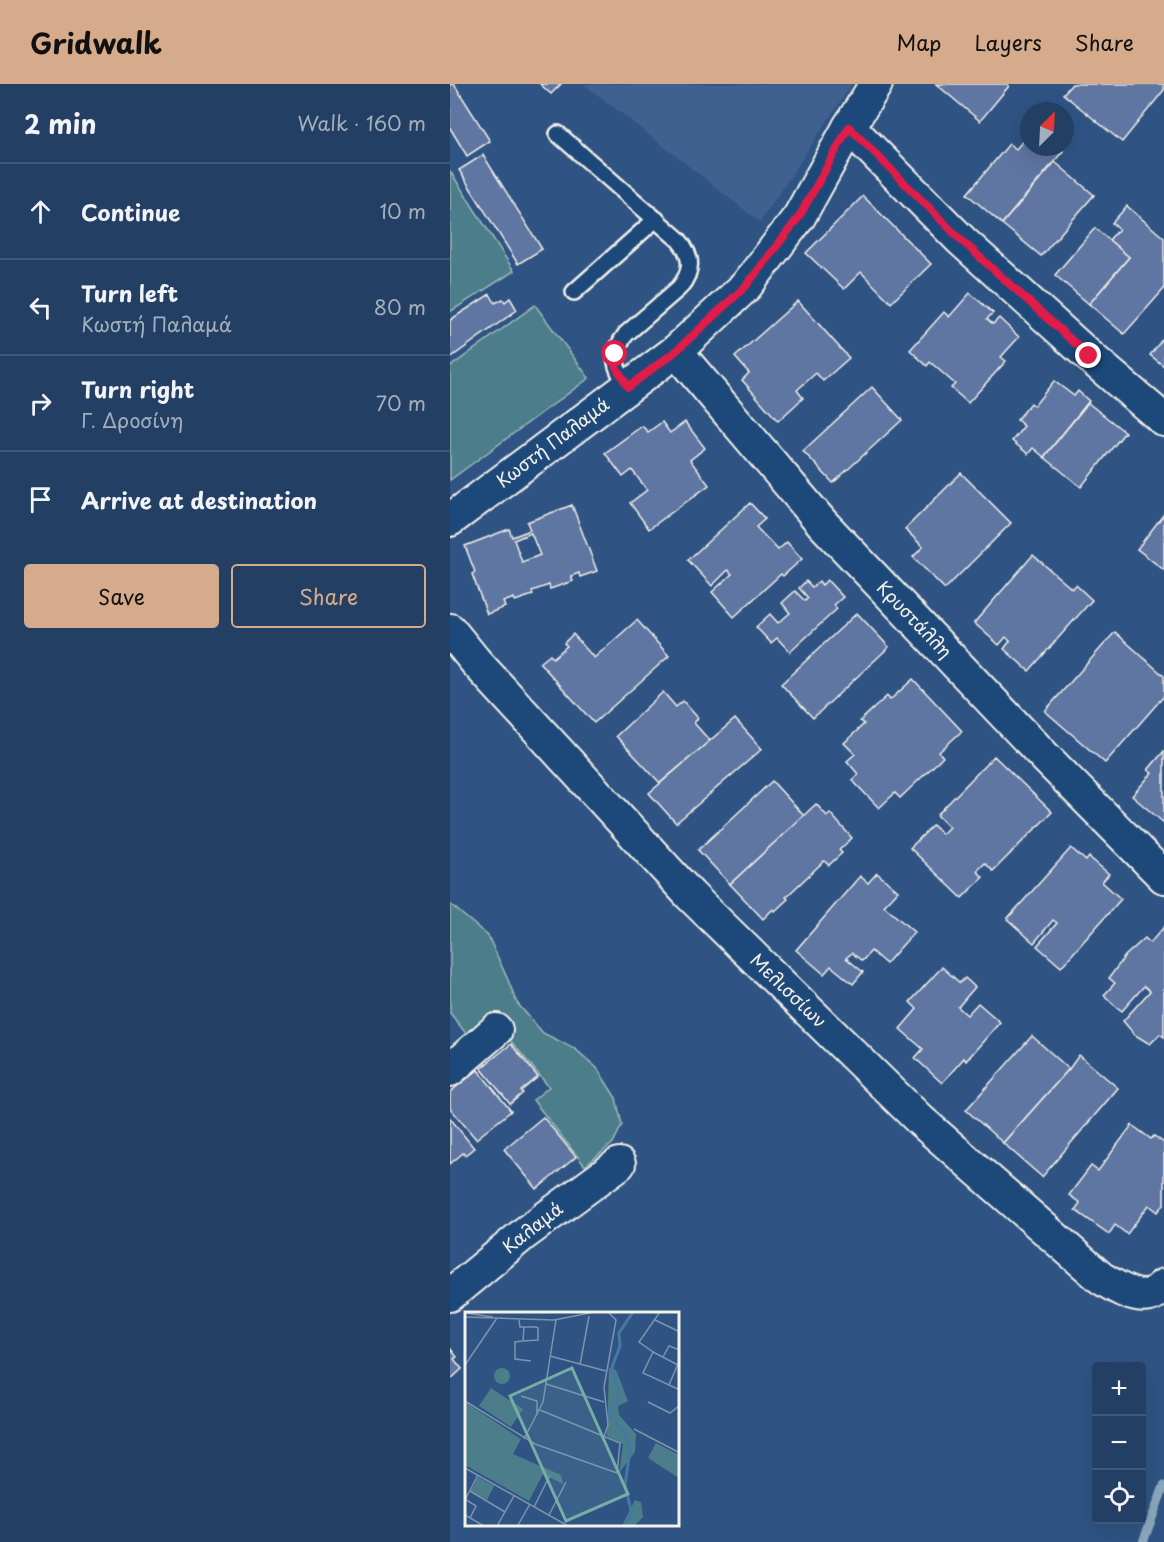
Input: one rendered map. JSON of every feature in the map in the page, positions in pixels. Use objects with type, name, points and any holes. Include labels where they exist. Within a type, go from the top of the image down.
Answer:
[{"type":"street","name":"Κωστή Παλαμά","points":[[450,520],[676,351],[746,286],[799,217],[849,127],[876,84]]},
{"type":"street","points":[[849,127],[962,241],[1089,356],[1164,420]]},
{"type":"street","name":"Κρυστάλλη","points":[[676,351],[823,524],[1037,749],[1164,877]]},
{"type":"street","name":"Μελισσίων","points":[[450,630],[476,662],[690,895],[920,1120],[1101,1278],[1134,1295],[1150,1295],[1164,1285]]},
{"type":"street","points":[[450,1070],[496,1030]]},
{"type":"street","name":"Καλαμά","points":[[450,1295],[525,1233],[619,1164]]},
{"type":"lane","points":[[558,134],[679,240],[686,249],[689,259],[686,279],[679,288],[626,334],[619,343],[615,354],[615,365],[628,387]]},
{"type":"lane","points":[[574,292],[656,219]]},
{"type":"shaded area","points":[[584,84],[852,84],[760,222]]},
{"type":"green space","points":[[450,171],[514,271],[450,312]]},
{"type":"green space","points":[[535,305],[589,378],[450,480],[450,367]]},
{"type":"green space","points":[[450,904],[488,936],[517,1003],[543,1033],[575,1049],[597,1068],[616,1098],[622,1125],[613,1143],[585,1166],[533,1100],[549,1087],[495,1022],[471,1040],[450,1013]]},
{"type":"building","points":[[450,84],[454,84],[490,141],[467,156],[450,128]]},
{"type":"building","points":[[540,84],[561,84],[551,94]]},
{"type":"building","points":[[936,84],[1007,84],[1009,86],[980,121]]},
{"type":"building","points":[[1072,84],[1164,84],[1164,90],[1122,142],[1063,94]]},
{"type":"building","points":[[1009,144],[1016,149],[1020,144],[1020,156],[1059,156],[1002,224],[967,194]]},
{"type":"building","points":[[483,155],[542,249],[518,264],[459,170]]},
{"type":"building","points":[[1055,162],[1094,195],[1041,256],[1002,224]]},
{"type":"building","points":[[863,196],[931,264],[891,303],[861,272],[844,289],[806,253]]},
{"type":"building","points":[[1127,206],[1164,238],[1164,289],[1124,334],[1089,304],[1129,257],[1109,240],[1119,229],[1112,223]]},
{"type":"building","points":[[1095,228],[1129,257],[1089,304],[1055,275]]},
{"type":"building","points":[[970,293],[993,313],[987,319],[993,324],[999,318],[1019,337],[1001,357],[1006,361],[968,403],[951,388],[955,384],[930,362],[927,366],[910,350],[944,312],[949,317]]},
{"type":"building","points":[[490,294],[495,303],[503,299],[505,302],[510,298],[517,310],[450,358],[450,320]]},
{"type":"building","points":[[798,301],[849,358],[823,381],[816,373],[797,390],[803,398],[778,421],[742,380],[749,373],[735,357]]},
{"type":"building","points":[[1164,337],[1164,366],[1150,355]]},
{"type":"building","points":[[1054,381],[1074,396],[1078,391],[1089,401],[1044,457],[1033,448],[1028,454],[1012,441],[1024,426],[1017,420],[1031,403],[1034,406]]},
{"type":"building","points":[[872,387],[902,420],[833,483],[803,451]]},
{"type":"building","points":[[1088,403],[1125,432],[1081,487],[1044,457]]},
{"type":"building","points":[[662,422],[670,433],[685,422],[705,448],[690,460],[709,485],[649,529],[630,503],[647,490],[632,470],[623,477],[605,453],[642,426],[648,432]]},
{"type":"building","points":[[961,473],[1011,523],[945,589],[913,557],[923,547],[905,529]]},
{"type":"building","points":[[750,503],[765,519],[756,527],[778,550],[787,542],[802,559],[783,576],[781,574],[734,617],[712,592],[732,574],[728,570],[712,586],[688,560]]},
{"type":"building","points":[[572,505],[597,571],[580,577],[579,573],[571,576],[573,581],[550,589],[549,585],[532,591],[533,595],[503,602],[505,607],[487,614],[472,574],[475,572],[465,546],[509,529],[512,537],[530,530],[527,522]],"holes":[[[531,533],[540,555],[522,562],[514,540]]]},
{"type":"building","points":[[1164,514],[1164,570],[1137,549]]},
{"type":"building","points":[[1033,555],[1072,589],[1076,585],[1092,600],[1029,671],[1004,649],[1010,641],[1006,637],[999,645],[974,623]]},
{"type":"building","points":[[827,580],[843,597],[834,605],[837,609],[790,652],[777,638],[771,643],[756,627],[770,614],[778,623],[790,613],[782,603],[795,591],[805,601],[808,598],[799,588],[806,581],[812,587],[819,581],[822,585]]},
{"type":"building","points":[[857,613],[889,647],[813,718],[781,684]]},
{"type":"building","points":[[637,620],[669,656],[594,723],[540,663],[550,655],[553,658],[567,646],[564,643],[573,634],[594,658]]},
{"type":"building","points":[[1115,632],[1164,676],[1164,696],[1105,763],[1045,711]]},
{"type":"building","points":[[913,679],[962,731],[939,752],[943,757],[900,798],[895,793],[879,808],[852,780],[858,774],[847,761],[855,754],[844,743],[864,724],[860,721],[887,696],[890,700]]},
{"type":"building","points":[[663,692],[676,707],[683,701],[698,718],[694,723],[710,741],[660,783],[616,736]]},
{"type":"building","points":[[735,719],[762,749],[676,823],[649,793]]},
{"type":"building","points":[[1164,751],[1164,823],[1132,796],[1152,773],[1148,770]]},
{"type":"building","points":[[994,756],[1052,812],[993,871],[985,863],[977,871],[983,877],[962,898],[910,848],[933,825],[942,834],[949,827],[937,815]]},
{"type":"building","points":[[772,781],[804,816],[730,884],[698,850]]},
{"type":"building","points":[[816,804],[827,816],[830,813],[852,838],[839,850],[842,853],[829,865],[824,861],[786,897],[788,899],[763,919],[730,884]]},
{"type":"building","points":[[1071,848],[1086,861],[1089,857],[1109,874],[1102,882],[1121,899],[1061,967],[1037,946],[1057,923],[1053,920],[1034,943],[1007,919]]},
{"type":"building","points":[[877,873],[898,891],[884,906],[914,932],[886,964],[871,951],[862,961],[852,953],[846,958],[863,972],[853,984],[831,966],[824,974],[796,950],[860,876],[868,883]]},
{"type":"building","points":[[1164,927],[1164,1037],[1160,1034],[1150,1044],[1135,1035],[1123,1021],[1150,991],[1144,986],[1122,1011],[1104,995],[1115,983],[1109,978],[1125,956],[1145,938],[1150,943]]},
{"type":"building","points":[[942,967],[960,983],[965,978],[975,987],[958,1007],[967,1015],[978,1003],[1000,1022],[966,1061],[964,1058],[942,1083],[915,1058],[923,1049],[900,1029],[917,1009],[910,1002]]},
{"type":"building","points":[[1032,1036],[1069,1069],[1003,1143],[966,1110]]},
{"type":"building","points":[[511,1044],[538,1077],[510,1104],[481,1068]]},
{"type":"building","points":[[1079,1055],[1118,1088],[1042,1177],[1003,1143]]},
{"type":"building","points":[[478,1070],[511,1111],[476,1139],[450,1108],[450,1092]]},
{"type":"building","points":[[543,1117],[576,1157],[537,1189],[504,1149]]},
{"type":"building","points":[[450,1118],[474,1148],[465,1155],[463,1153],[450,1164]]},
{"type":"building","points":[[1132,1125],[1151,1139],[1154,1136],[1164,1143],[1164,1204],[1158,1212],[1149,1205],[1127,1234],[1115,1225],[1109,1234],[1075,1210],[1080,1203],[1069,1195],[1091,1166],[1098,1171]]},
{"type":"building","points":[[450,1348],[457,1357],[454,1359],[462,1369],[450,1380]]},
{"type":"waterway","points":[[1143,1542],[1164,1486]]},
{"type":"route","points":[[615,354],[615,365],[628,387],[676,351],[746,286],[799,217],[849,127],[962,241],[1089,356]]}]
